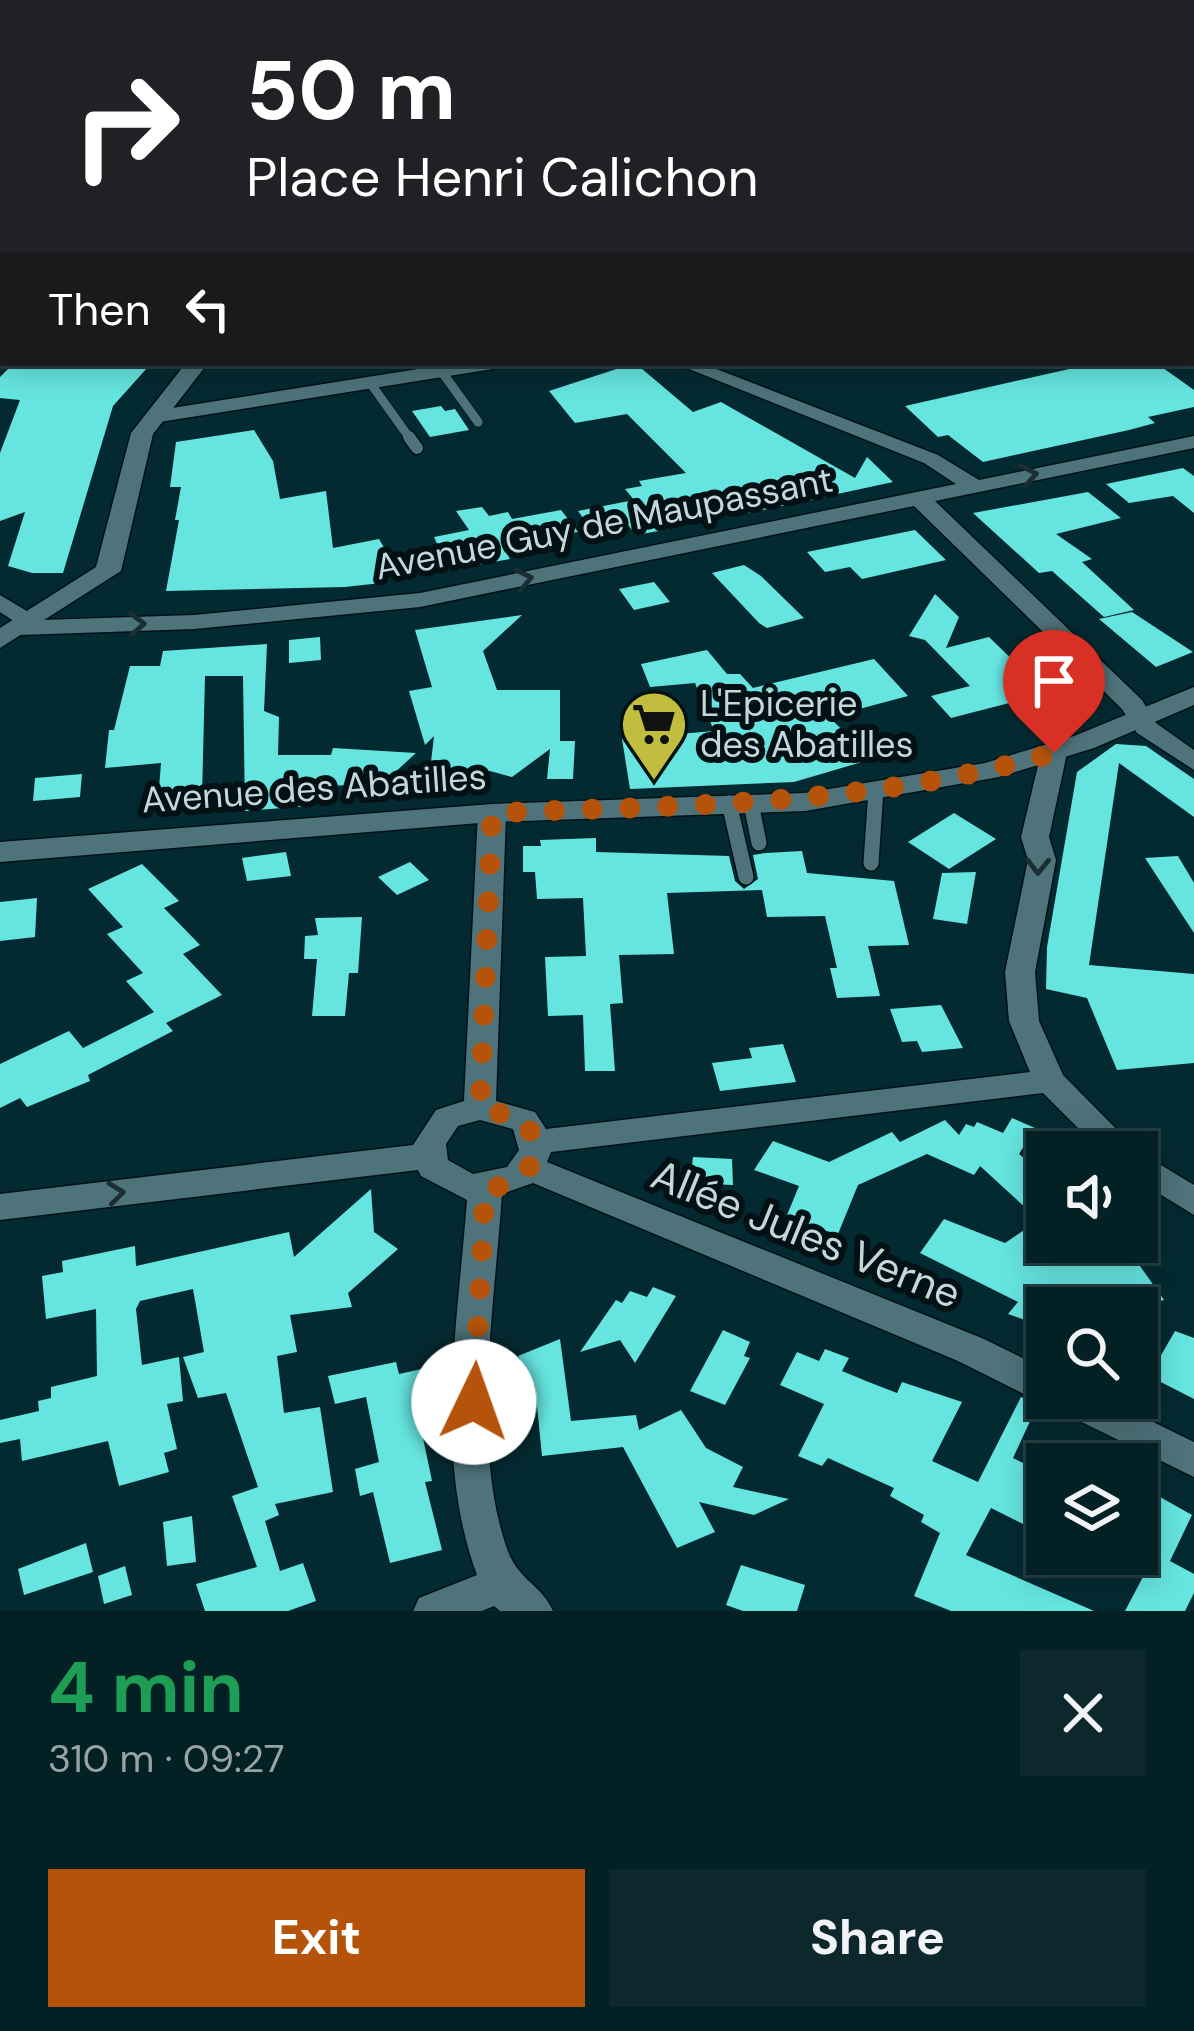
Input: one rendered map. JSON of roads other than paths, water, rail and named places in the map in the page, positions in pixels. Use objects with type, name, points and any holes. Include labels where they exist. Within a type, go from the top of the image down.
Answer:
[{"type":"street","points":[[0,602],[17,630],[108,571],[142,433],[195,366]]},
{"type":"street","points":[[153,417],[477,366]]},
{"type":"street","points":[[692,366],[931,459],[974,486]]},
{"type":"street","name":"Avenue Guy de Maupassant","points":[[17,630],[194,622],[420,600],[1194,442]]},
{"type":"street","points":[[919,498],[1123,695],[1140,719],[1194,762]]},
{"type":"street","name":"Avenue des Abatilles","points":[[0,852],[492,813],[805,802],[989,771],[1054,753],[1194,695]]},
{"type":"street","points":[[1054,753],[1035,837],[1042,860],[1020,972],[1024,1021],[1050,1082],[1100,1131]]},
{"type":"street","points":[[480,1108],[492,813]]},
{"type":"street","points":[[533,1155],[524,1120],[480,1108],[463,1111],[435,1129],[428,1156],[441,1177],[485,1189],[502,1186],[533,1155],[1050,1082]]},
{"type":"street","name":"Allée Jules Verne","points":[[533,1155],[1026,1378]]},
{"type":"street","points":[[0,1207],[428,1156]]},
{"type":"street","points":[[1158,1177],[1194,1202]]},
{"type":"street","points":[[485,1189],[474,1402],[475,1511],[500,1585],[533,1611]]},
{"type":"street","points":[[1111,1419],[1194,1460]]},
{"type":"street","points":[[433,1611],[500,1585]]},
{"type":"lane","points":[[442,372],[478,422]]},
{"type":"lane","points":[[371,384],[417,448]]},
{"type":"lane","points":[[871,863],[876,790]]},
{"type":"lane","points":[[740,803],[759,843]]},
{"type":"lane","points":[[740,803],[746,877]]},
{"type":"place","name":"L'Epicerie des Abatilles","points":[[654,783]]}]
